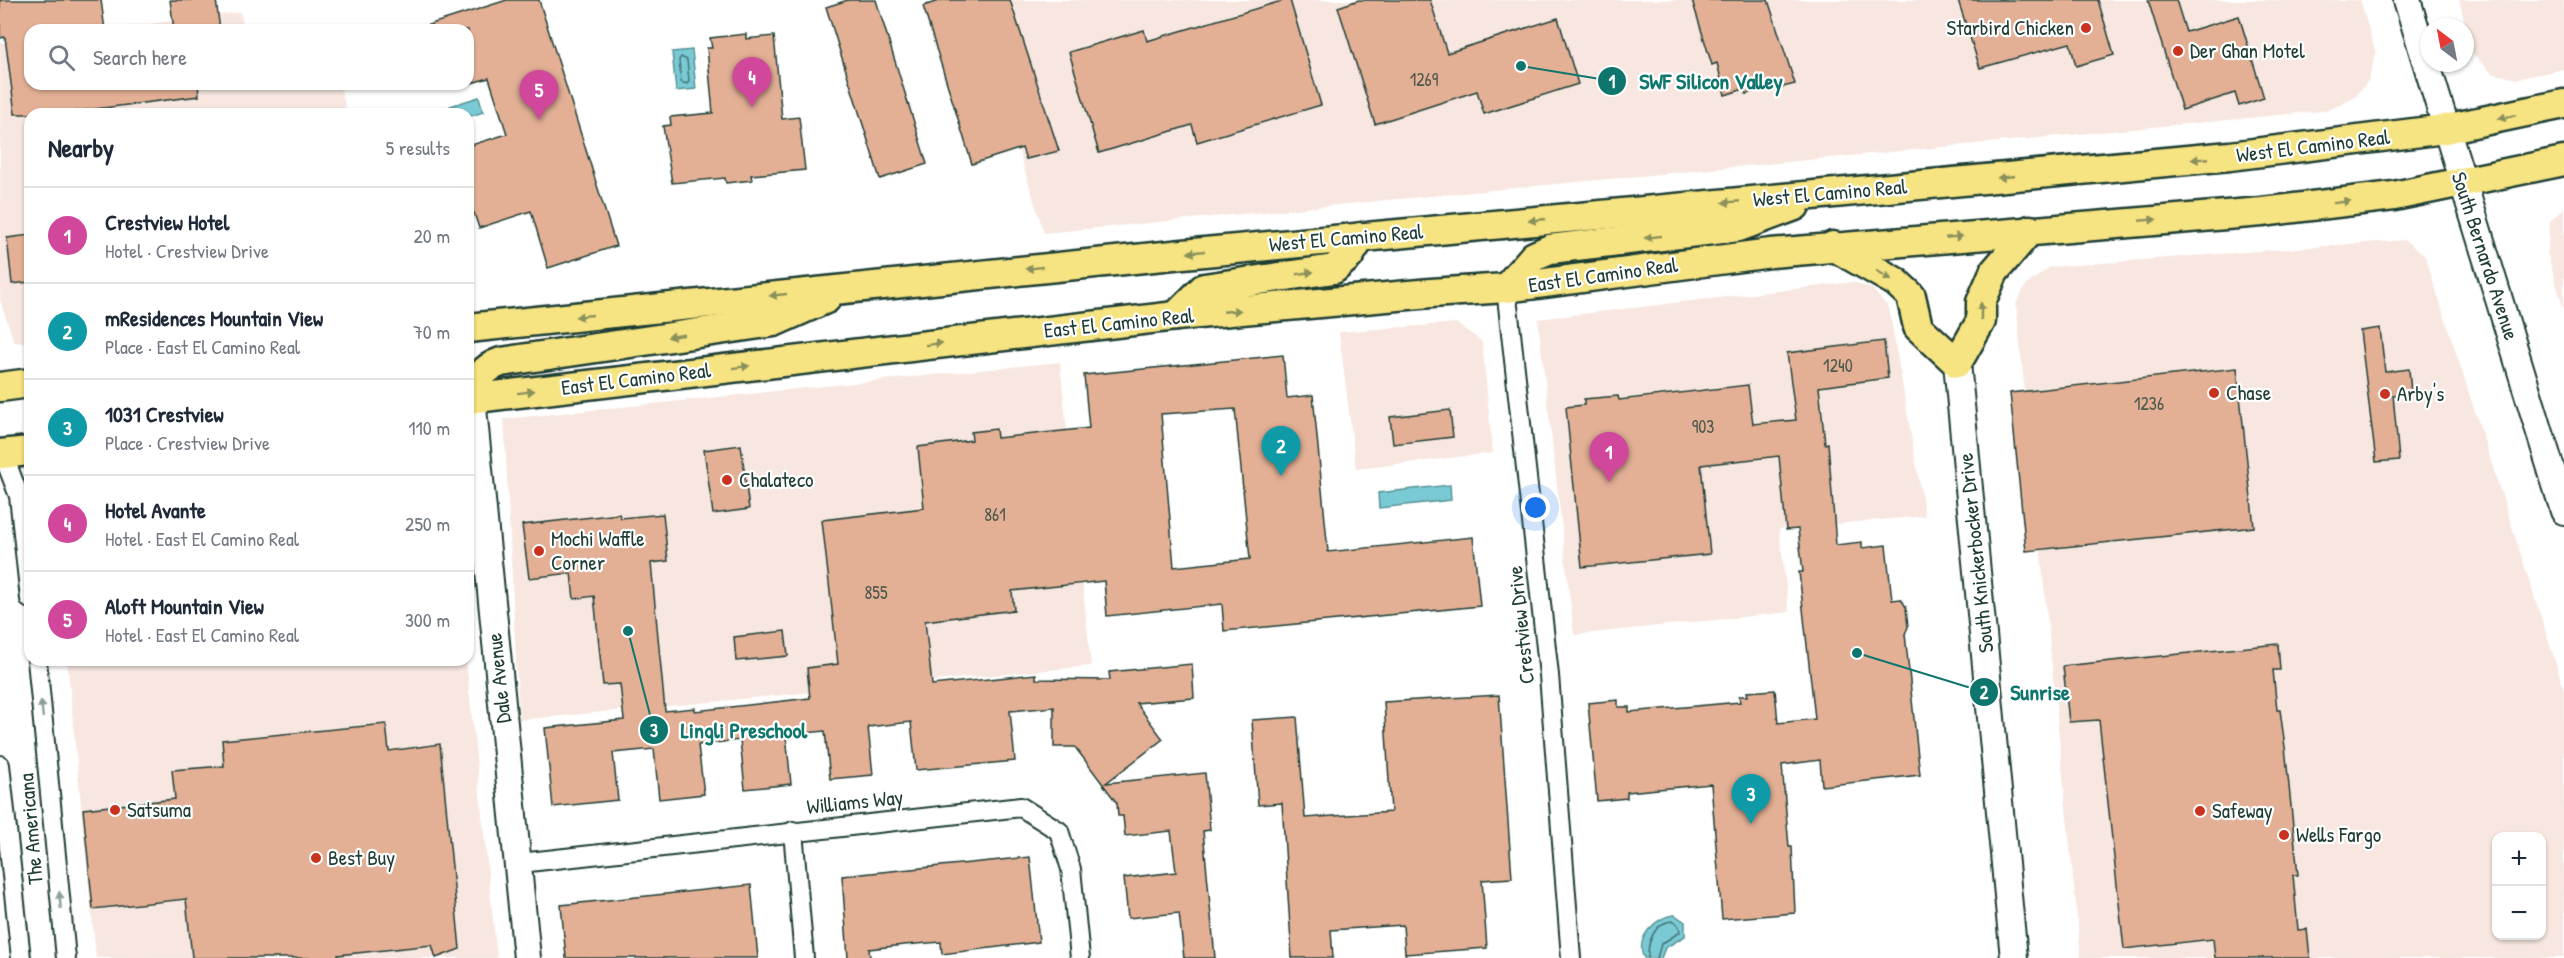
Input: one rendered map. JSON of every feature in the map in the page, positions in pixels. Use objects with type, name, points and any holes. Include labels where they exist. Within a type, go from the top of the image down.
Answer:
[{"type":"main road","name":"West El Camino Real","points":[[852,287],[1093,262],[2230,156],[2445,129],[2564,104]]},
{"type":"main road","points":[[1833,246],[2262,212],[2394,196],[2462,184],[2564,161]]},
{"type":"main road","points":[[1506,288],[1534,256],[1550,249],[1739,227],[1831,193]]},
{"type":"main road","points":[[1833,246],[1896,282],[1911,296],[1918,327],[1957,363],[1981,321],[1980,302],[1990,279],[2030,230]]},
{"type":"main road","points":[[1176,316],[1204,288],[1334,269],[1349,256],[1360,237]]},
{"type":"main road","name":"East El Camino Real","points":[[474,399],[1176,316],[1431,292],[1506,288],[1771,252],[1833,246]]},
{"type":"main road","points":[[474,327],[852,287]]},
{"type":"main road","points":[[474,386],[490,365],[774,322],[852,287]]},
{"type":"main road","points":[[0,387],[24,384]]},
{"type":"street","name":"South Bernardo Avenue","points":[[2407,0],[2564,511]]},
{"type":"street","name":"Crestview Drive","points":[[1506,288],[1549,675],[1571,958]]},
{"type":"street","name":"South Knickerbocker Drive","points":[[1957,363],[2014,958]]},
{"type":"street","name":"Dale Avenue","points":[[474,436],[520,863],[527,958]]},
{"type":"street","points":[[8,451],[19,496],[24,542]]},
{"type":"street","name":"The Americana","points":[[38,666],[66,958]]},
{"type":"street","name":"The Americana","points":[[0,765],[21,958]]},
{"type":"street","name":"Williams Way","points":[[520,863],[1021,807],[1059,831],[1071,869],[1080,958]]},
{"type":"street","points":[[794,831],[804,958]]},
{"type":"shaded area","points":[[972,0],[2360,0],[2376,53],[2368,81],[2356,96],[2322,111],[1044,233]]},
{"type":"shaded area","points":[[2459,0],[2564,0],[2564,69],[2516,79],[2492,73],[2474,55],[2474,18],[2464,18]]},
{"type":"shaded area","points":[[240,12],[243,24],[149,24]]},
{"type":"shaded area","points":[[24,40],[24,90],[341,90],[346,108],[24,108],[24,343],[14,342],[0,300],[0,43]]},
{"type":"shaded area","points":[[2564,208],[2564,310],[2547,253],[2550,221]]},
{"type":"shaded area","points":[[2405,240],[2425,256],[2564,689],[2564,958],[2081,958],[2016,304],[2026,285],[2050,267]]},
{"type":"shaded area","points":[[1853,282],[1872,289],[1889,308],[1925,516],[1779,529],[1789,612],[1574,635],[1538,319]]},
{"type":"shaded area","points":[[1456,323],[1482,342],[1493,453],[1356,469],[1339,332]]},
{"type":"shaded area","points":[[1060,362],[1091,666],[519,720],[504,419]]},
{"type":"shaded area","points":[[68,666],[467,666],[497,958],[96,958]]},
{"type":"water","points":[[692,50],[696,89],[676,91],[672,52]]},
{"type":"water","points":[[479,97],[483,112],[474,115],[474,108],[450,108],[450,106]]},
{"type":"water","points":[[1450,485],[1451,500],[1379,508],[1378,493]]},
{"type":"water","points":[[1675,915],[1685,922],[1685,936],[1665,948],[1661,958],[1644,958],[1642,943],[1644,936],[1661,919]]},
{"type":"building","points":[[0,0],[101,0],[104,24],[24,24],[24,90],[198,90],[199,96],[103,108],[24,108],[24,114],[15,114],[5,37],[0,38]]},
{"type":"building","points":[[170,0],[216,0],[219,24],[173,24]]},
{"type":"building","points":[[507,0],[539,0],[616,246],[548,268],[531,211],[479,228],[474,213],[474,144],[507,134],[489,78],[474,82],[474,24],[431,24]]},
{"type":"building","points":[[848,0],[876,0],[927,164],[880,179],[826,7]]},
{"type":"building","points":[[942,0],[1010,0],[1059,151],[1026,159],[1022,148],[972,164],[923,6]]},
{"type":"building","points":[[1290,0],[1321,105],[1197,142],[1192,125],[1099,153],[1069,52],[1144,30],[1147,41]]},
{"type":"building","points":[[1359,0],[1430,0],[1447,53],[1558,18],[1578,84],[1484,114],[1477,91],[1375,124],[1338,7]]},
{"type":"building","points":[[1692,0],[1768,0],[1795,84],[1767,91],[1765,88],[1746,94],[1744,89],[1725,95],[1717,63],[1712,65]]},
{"type":"building","points":[[1958,0],[2098,0],[2114,55],[2076,66],[2070,43],[1980,68]]},
{"type":"building","points":[[2148,0],[2176,0],[2186,32],[2239,16],[2264,98],[2239,106],[2235,93],[2182,110]]},
{"type":"building","points":[[746,34],[746,39],[774,36],[782,119],[799,117],[805,170],[751,175],[752,180],[726,183],[725,178],[672,183],[663,126],[671,125],[670,117],[713,113],[707,48],[712,48],[710,38]]},
{"type":"building","points":[[24,236],[24,283],[12,284],[7,238]]},
{"type":"building","name":"Arby's","points":[[2380,328],[2385,372],[2409,369],[2411,393],[2393,395],[2399,460],[2376,462],[2360,331]]},
{"type":"building","points":[[1884,341],[1888,378],[1819,387],[1825,444],[1828,443],[1836,545],[1862,542],[1862,548],[1886,545],[1892,600],[1901,599],[1906,607],[1908,627],[1905,634],[1920,775],[1822,786],[1820,760],[1782,765],[1789,847],[1792,847],[1795,913],[1722,919],[1711,784],[1627,792],[1627,798],[1597,801],[1588,703],[1618,700],[1618,707],[1629,707],[1629,712],[1740,702],[1739,696],[1748,696],[1747,692],[1775,690],[1778,723],[1815,719],[1799,572],[1803,572],[1798,529],[1786,530],[1779,456],[1701,465],[1710,554],[1582,567],[1566,407],[1584,405],[1584,399],[1618,396],[1619,400],[1748,385],[1753,424],[1796,420],[1787,353]]},
{"type":"building","points":[[1283,355],[1287,398],[1313,395],[1328,552],[1473,537],[1480,606],[1224,631],[1222,604],[1107,616],[1104,581],[1012,591],[1014,610],[925,621],[932,685],[1036,674],[1036,679],[1110,680],[1109,672],[1192,664],[1194,698],[1136,703],[1163,739],[1106,783],[1205,773],[1210,830],[1203,831],[1215,958],[1184,958],[1179,913],[1128,918],[1124,878],[1176,872],[1171,831],[1125,836],[1123,816],[1118,816],[1117,803],[1075,747],[1054,747],[1054,707],[1010,711],[1015,761],[916,770],[911,722],[868,727],[873,775],[830,779],[825,731],[786,735],[791,784],[745,789],[740,740],[698,745],[704,794],[659,799],[654,749],[613,753],[618,800],[553,807],[545,728],[624,720],[620,684],[603,685],[594,596],[574,599],[571,573],[529,578],[522,525],[619,514],[621,518],[663,514],[668,561],[651,563],[665,711],[695,708],[695,711],[810,698],[807,668],[838,664],[822,520],[924,508],[918,447],[972,440],[971,432],[996,429],[997,438],[1089,428],[1084,375]],"holes":[[[1235,409],[1250,559],[1174,567],[1161,414]]]},
{"type":"building","points":[[2237,368],[2254,527],[2026,551],[2010,393]]},
{"type":"building","points":[[1450,410],[1453,437],[1393,444],[1390,417]]},
{"type":"building","name":"Chalateco","points":[[741,445],[749,509],[713,514],[704,450]]},
{"type":"building","points":[[785,631],[788,656],[736,661],[734,637]]},
{"type":"building","name":"Safeway","points":[[2278,644],[2280,670],[2273,670],[2277,710],[2280,710],[2285,747],[2298,875],[2293,875],[2298,930],[2307,929],[2310,958],[2215,958],[2213,939],[2124,949],[2099,720],[2069,722],[2063,666]]},
{"type":"building","points":[[1499,695],[1512,878],[1482,880],[1487,948],[1405,954],[1403,925],[1331,930],[1333,958],[1292,958],[1282,803],[1258,805],[1252,720],[1297,717],[1305,818],[1391,812],[1384,702]]},
{"type":"building","name":"Best Buy","points":[[386,724],[389,751],[440,744],[460,949],[436,958],[432,945],[338,955],[338,958],[192,958],[186,899],[93,909],[83,809],[175,799],[172,770],[224,766],[222,740]]},
{"type":"building","points":[[1030,857],[1039,942],[942,954],[941,942],[904,945],[869,949],[870,958],[848,958],[842,876]]},
{"type":"building","points":[[751,885],[758,958],[566,958],[561,905]]},
{"type":"place","name":"Starbird Chicken","points":[[2086,28]]},
{"type":"place","name":"Der Ghan Motel","points":[[2178,51]]},
{"type":"place","name":"SWF Silicon Valley","points":[[1521,66]]},
{"type":"place","name":"Hotel Avante","points":[[752,107]]},
{"type":"place","name":"Aloft Mountain View","points":[[539,120]]},
{"type":"place","name":"Chase","points":[[2214,393]]},
{"type":"place","name":"Arby's","points":[[2385,394]]},
{"type":"place","name":"mResidences Mountain View","points":[[1281,476]]},
{"type":"place","name":"Chalateco","points":[[727,480]]},
{"type":"place","name":"Crestview Hotel","points":[[1609,482]]},
{"type":"place","name":"Mochi Waffle Corner","points":[[539,551]]},
{"type":"place","name":"Lingli Preschool","points":[[628,631]]},
{"type":"place","name":"Sunrise","points":[[1857,653]]},
{"type":"place","name":"Satsuma","points":[[115,810]]},
{"type":"place","name":"Safeway","points":[[2200,811]]},
{"type":"place","name":"1031 Crestview","points":[[1751,824]]},
{"type":"place","name":"Wells Fargo","points":[[2284,835]]},
{"type":"place","name":"Best Buy","points":[[316,858]]}]
